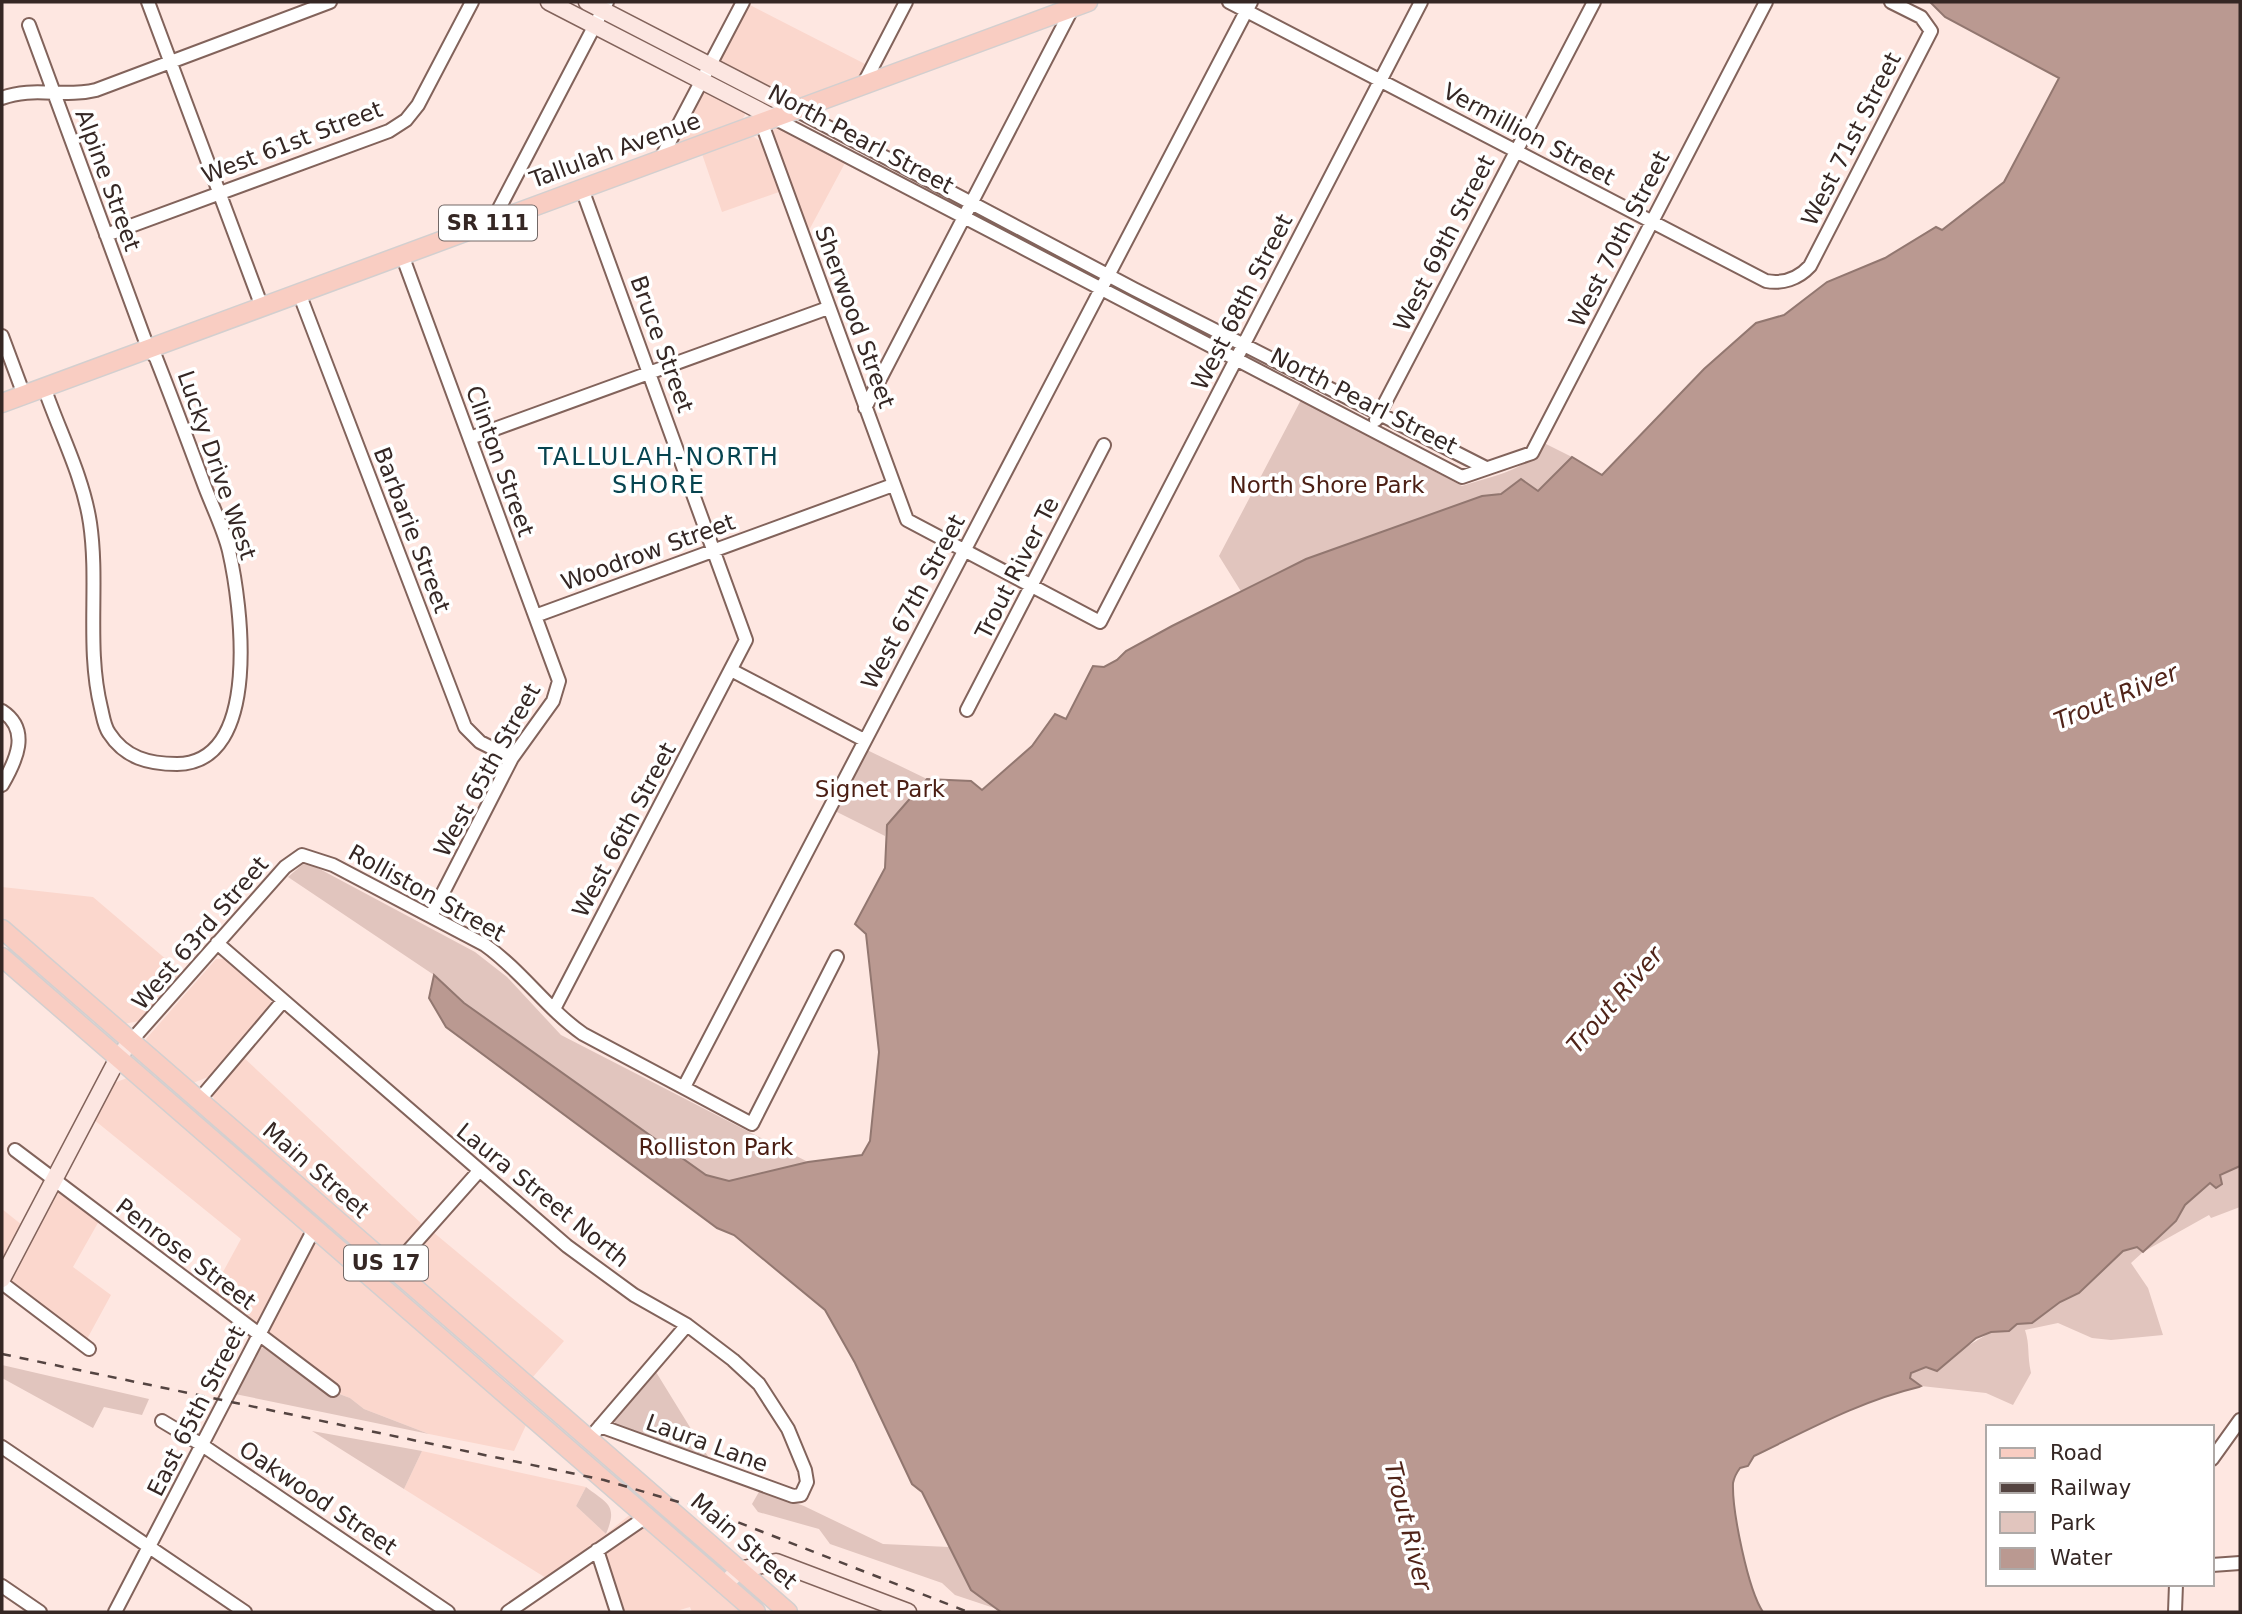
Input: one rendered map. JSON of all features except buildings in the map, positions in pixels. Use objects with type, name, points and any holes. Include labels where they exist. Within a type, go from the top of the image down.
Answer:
[{"type":"main road","name":"Tallulah Avenue","points":[[2,403],[1081,4]]},
{"type":"main road","name":"Main Street","points":[[2,929],[535,1392],[594,1433],[739,1570],[788,1612]]},
{"type":"main road","name":"Main Street","points":[[2,957],[756,1612]]},
{"type":"main road","points":[[314,1228],[329,1230],[380,1272],[438,1308]]},
{"type":"street","points":[[148,2],[262,307]]},
{"type":"street","points":[[2,98],[25,92],[54,95],[96,90],[330,2]]},
{"type":"street","name":"West 61st Street","points":[[106,234],[389,131],[407,120],[418,105],[472,2]]},
{"type":"street","name":"North Pearl Street","points":[[549,2],[702,81],[766,119],[1462,477],[1486,468]]},
{"type":"street","name":"North Pearl Street","points":[[587,2],[605,6],[709,65],[1108,275],[1486,468]]},
{"type":"street","points":[[660,160],[743,2]]},
{"type":"street","points":[[863,85],[906,2]]},
{"type":"street","name":"Vermillion Street","points":[[1229,2],[1248,6],[1380,80],[1766,281],[1777,283],[1793,278],[1810,266]]},
{"type":"street","name":"West 68th Street","points":[[1031,587],[1100,622],[1421,2]]},
{"type":"street","name":"West 69th Street","points":[[1371,429],[1594,2]]},
{"type":"street","name":"West 70th Street","points":[[1486,468],[1532,453],[1766,2]]},
{"type":"street","name":"West 71st Street","points":[[1810,266],[1931,31],[1921,17],[1891,2]]},
{"type":"street","points":[[866,408],[973,202],[1081,4]]},
{"type":"street","points":[[492,222],[605,6]]},
{"type":"street","name":"West 67th Street","points":[[684,1087],[1248,6]]},
{"type":"street","name":"Alpine Street","points":[[29,25],[148,348]]},
{"type":"street","name":"Sherwood Street","points":[[766,119],[828,308],[907,520],[963,552]]},
{"type":"street","name":"Bruce Street","points":[[582,189],[716,550],[746,640],[731,670]]},
{"type":"street","name":"Clinton Street","points":[[402,254],[559,681]]},
{"type":"street","name":"Barbarie Street","points":[[299,293],[465,727],[480,742],[512,758]]},
{"type":"street","points":[[470,439],[828,308]]},
{"type":"street","points":[[2,336],[24,395]]},
{"type":"street","name":"Lucky Drive West","points":[[44,387],[89,520],[93,570],[93,665],[107,729],[125,750],[150,764],[183,764],[204,755],[223,738],[236,709],[241,633],[229,549],[156,358],[148,348]]},
{"type":"street","name":"Trout River Te","points":[[967,710],[1104,445]]},
{"type":"street","name":"Woodrow Street","points":[[535,616],[893,485]]},
{"type":"street","points":[[963,552],[1031,587]]},
{"type":"street","points":[[731,670],[864,740]]},
{"type":"street","name":"West 66th Street","points":[[554,1009],[731,670]]},
{"type":"street","name":"West 65th Street","points":[[430,916],[512,758],[553,701],[559,681]]},
{"type":"street","points":[[2,711],[16,726],[19,740],[16,758],[2,785]]},
{"type":"street","name":"Rolliston Street","points":[[302,855],[333,865],[502,957],[554,1009]]},
{"type":"street","name":"West 63rd Street","points":[[131,1041],[285,867],[302,855]]},
{"type":"street","name":"Laura Street North","points":[[217,943],[479,1171],[593,1265],[634,1295],[687,1325],[759,1384],[774,1404],[805,1471],[807,1482],[801,1495]]},
{"type":"street","points":[[554,1009],[583,1034],[752,1124],[837,957]]},
{"type":"street","points":[[199,1100],[284,1001]]},
{"type":"street","points":[[89,1349],[2,1281],[118,1058],[131,1041]]},
{"type":"street","name":"Penrose Street","points":[[15,1150],[333,1390]]},
{"type":"street","points":[[392,1269],[479,1171]]},
{"type":"street","name":"East 65th Street","points":[[115,1612],[314,1228]]},
{"type":"street","points":[[594,1433],[687,1325]]},
{"type":"street","points":[[521,1408],[535,1392]]},
{"type":"street","points":[[2214,1456],[2240,1420]]},
{"type":"street","name":"Oakwood Street","points":[[162,1421],[202,1445],[448,1612]]},
{"type":"street","name":"Laura Lane","points":[[594,1433],[793,1496],[801,1495]]},
{"type":"street","points":[[2,1447],[245,1612]]},
{"type":"street","points":[[508,1612],[646,1517]]},
{"type":"street","points":[[597,1550],[617,1612]]},
{"type":"street","points":[[724,1585],[739,1570],[761,1563],[776,1562],[908,1612]]},
{"type":"street","points":[[2214,1565],[2240,1563]]},
{"type":"street","points":[[2,1586],[40,1612]]},
{"type":"street","points":[[2175,1612],[2176,1586]]},
{"type":"shaded area","points":[[748,4],[867,65],[862,76],[794,100],[718,61]]},
{"type":"shaded area","points":[[694,84],[743,110],[745,115],[742,120],[658,154]]},
{"type":"shaded area","points":[[774,127],[791,133],[845,163],[807,234],[771,138]]},
{"type":"shaded area","points":[[753,136],[761,142],[779,192],[722,212],[702,154]]},
{"type":"shaded area","points":[[2,887],[93,897],[181,972],[139,1021],[124,1024],[2,919]]},
{"type":"shaded area","points":[[216,959],[225,959],[270,997],[271,1003],[213,1075],[193,1083],[147,1044],[146,1039]]},
{"type":"shaded area","points":[[242,1056],[423,1225],[398,1252],[387,1252],[214,1102],[213,1095],[220,1083]]},
{"type":"shaded area","points":[[127,1078],[527,1423],[514,1451],[429,1434],[364,1409],[350,1398],[326,1389],[258,1350],[258,1326],[212,1292],[241,1239],[93,1119],[114,1083]]},
{"type":"shaded area","points":[[57,1189],[99,1221],[73,1267],[111,1295],[81,1350],[3,1291]]},
{"type":"shaded area","points":[[2,1209],[22,1225],[2,1264]]},
{"type":"shaded area","points":[[433,1232],[564,1341],[532,1378],[408,1270],[411,1258]]},
{"type":"shaded area","points":[[422,1451],[586,1487],[576,1506],[606,1534],[632,1513],[745,1612],[692,1612],[690,1607],[673,1612],[625,1612],[606,1555],[594,1546],[546,1578],[404,1489]]},
{"type":"green space","name":"North Shore Park","points":[[1301,400],[1462,486],[1519,466],[1529,460],[1544,443],[1572,457],[1537,491],[1520,479],[1501,494],[1482,496],[1306,559],[1242,593],[1219,556]]},
{"type":"green space","name":"Signet Park","points":[[867,750],[927,779],[887,824],[885,836],[835,811]]},
{"type":"green space","name":"Rolliston Park","points":[[303,864],[314,866],[475,952],[507,977],[561,1035],[808,1162],[729,1181],[706,1175],[464,1003],[434,975],[288,877]]},
{"type":"green space","points":[[2240,1166],[2240,1207],[2211,1218],[2209,1215],[2143,1252],[2176,1221],[2185,1205],[2210,1183],[2216,1188],[2220,1175]]},
{"type":"green space","points":[[2137,1247],[2143,1252],[2131,1263],[2148,1288],[2163,1335],[2111,1340],[2092,1338],[2058,1323],[2025,1330],[2031,1373],[2013,1405],[1986,1393],[1921,1386],[1910,1378],[1911,1373],[1991,1332],[2009,1331],[2017,1324],[2032,1323],[2060,1302],[2079,1293],[2123,1251]]},
{"type":"green space","points":[[266,1346],[326,1389],[350,1398],[364,1409],[429,1434],[235,1394],[258,1350]]},
{"type":"green space","points":[[2,1365],[149,1399],[142,1415],[104,1407],[93,1428],[2,1378]]},
{"type":"green space","points":[[656,1372],[712,1463],[620,1430],[614,1422]]},
{"type":"green space","points":[[312,1431],[422,1451],[404,1489]]},
{"type":"green space","points":[[586,1487],[609,1506],[611,1517],[606,1534],[576,1506]]},
{"type":"green space","points":[[760,1490],[804,1506],[883,1544],[949,1547],[971,1590],[997,1609],[955,1595],[942,1583],[830,1544],[819,1529],[758,1512],[752,1504]]},
{"type":"water","name":"Trout River","points":[[1930,2],[2240,2],[2240,1166],[2220,1175],[2222,1184],[2216,1188],[2210,1183],[2185,1205],[2176,1221],[2143,1252],[2137,1247],[2123,1251],[2079,1293],[2060,1302],[2032,1323],[2017,1324],[2009,1331],[1991,1332],[1976,1338],[1937,1371],[1926,1367],[1911,1373],[1910,1378],[1921,1386],[1835,1417],[1754,1456],[1748,1466],[1740,1468],[1733,1483],[1738,1530],[1752,1587],[1763,1612],[1001,1612],[971,1590],[922,1492],[912,1484],[855,1363],[825,1310],[734,1235],[717,1228],[446,1027],[429,998],[434,975],[464,1003],[706,1175],[729,1181],[808,1162],[862,1155],[870,1141],[879,1052],[866,934],[855,924],[885,868],[887,825],[927,779],[971,781],[982,790],[1032,746],[1055,714],[1066,719],[1093,666],[1104,667],[1126,651],[1172,626],[1306,559],[1482,496],[1501,494],[1521,479],[1538,491],[1572,457],[1602,475],[1704,369],[1756,323],[1784,315],[1827,282],[1885,258],[1936,227],[1942,230],[2004,182],[2059,78],[1945,17]]},
{"type":"railway","points":[[2,1354],[604,1480],[709,1511],[968,1612]]},
{"type":"district","name":"TALLULAH-NORTH SHORE","points":[[659,471]]}]
